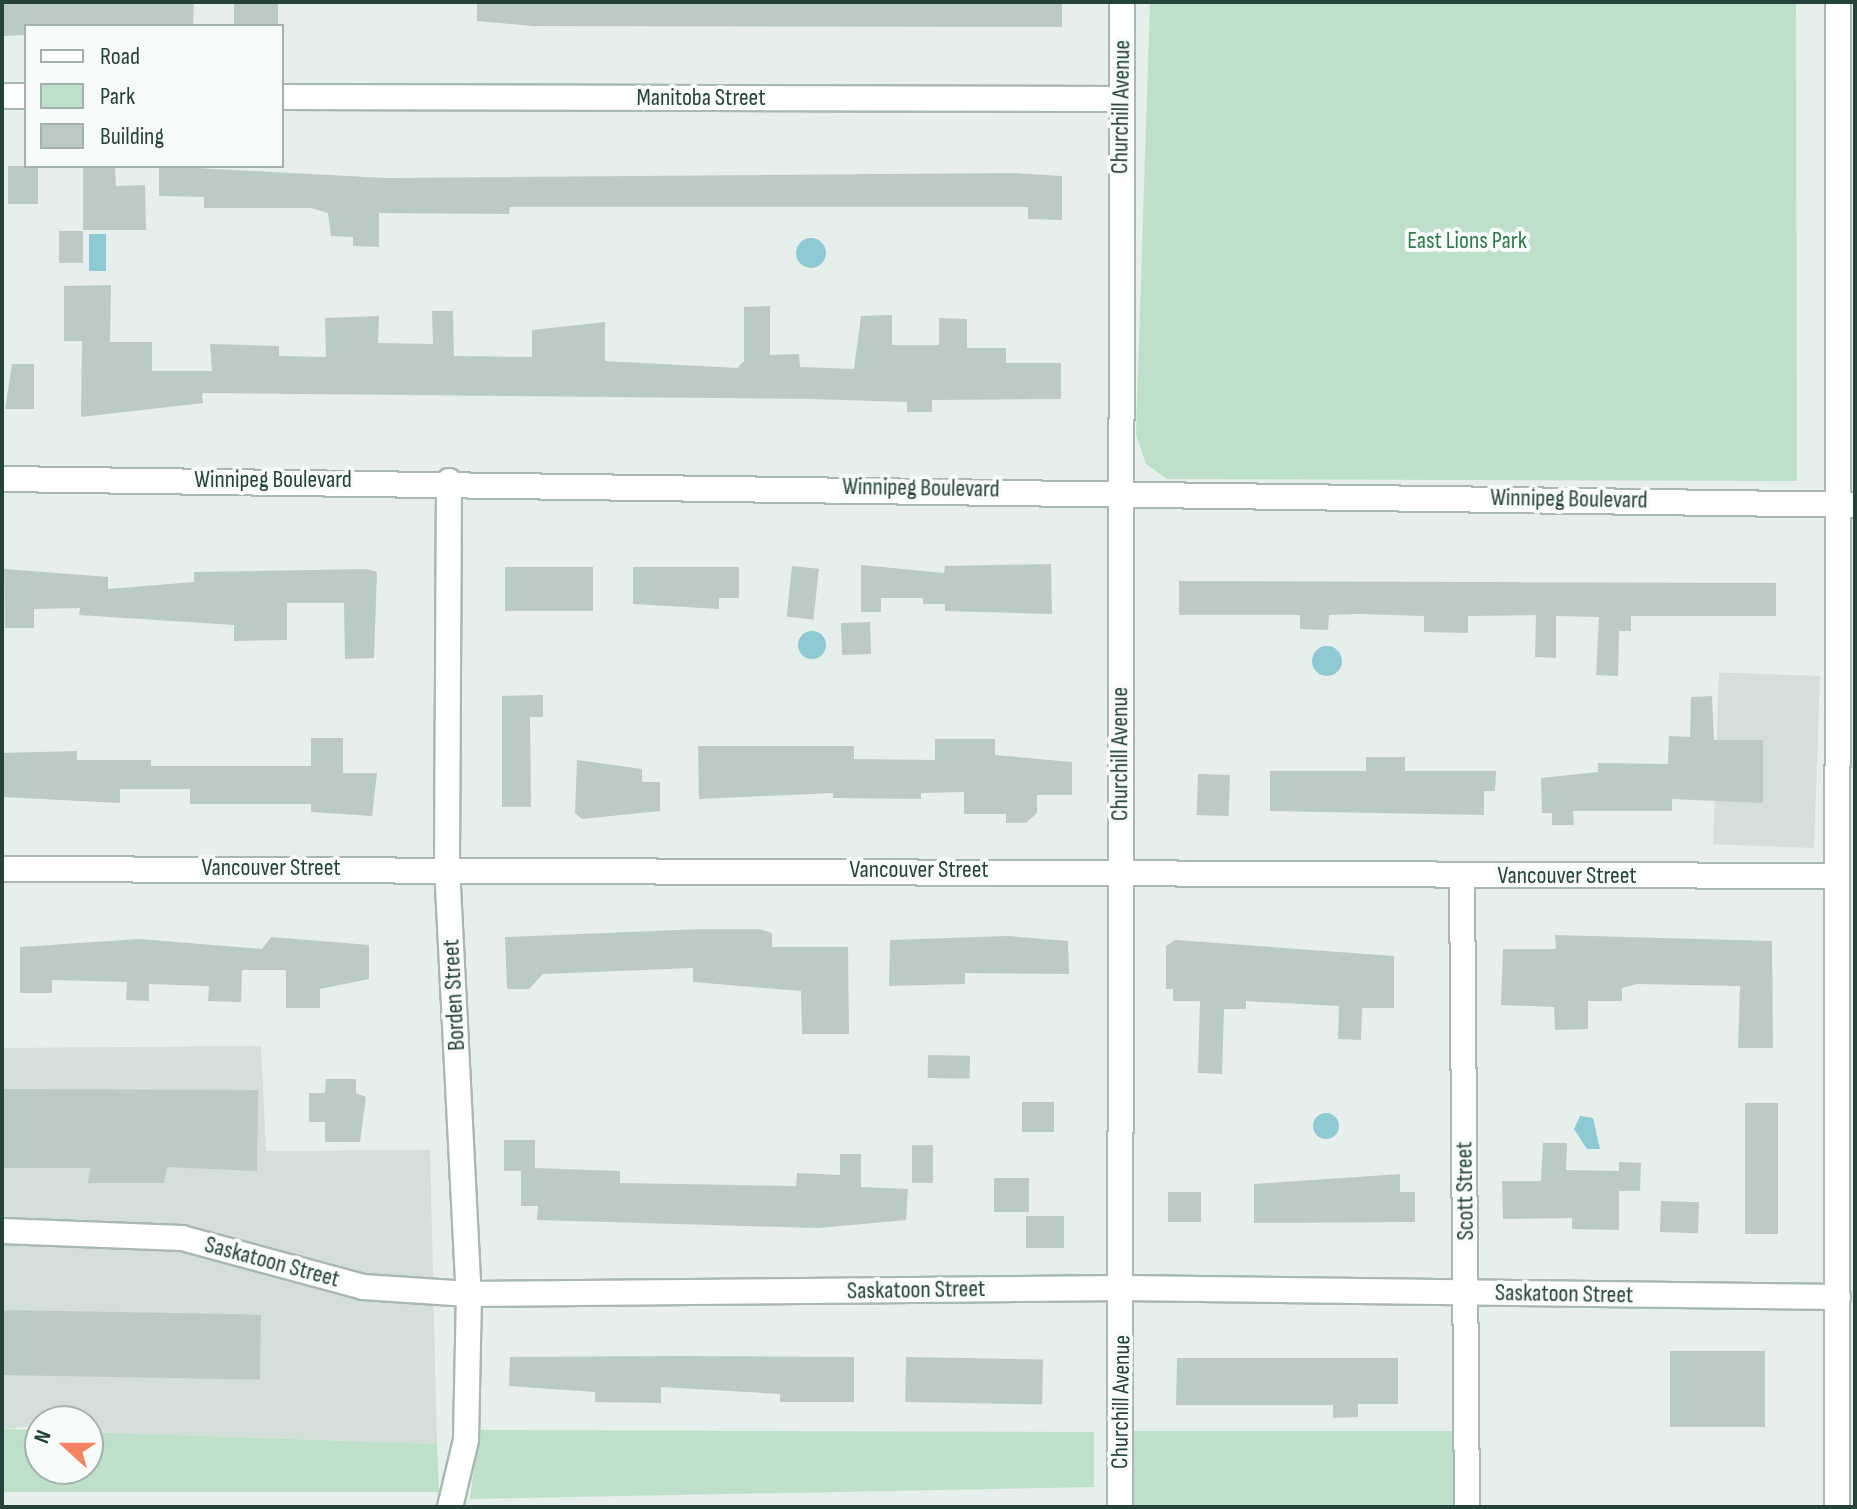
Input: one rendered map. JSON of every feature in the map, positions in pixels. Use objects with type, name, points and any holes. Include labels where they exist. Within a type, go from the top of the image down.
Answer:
[{"type":"street","name":"Churchill Avenue","points":[[1120,1507],[1122,2]]},
{"type":"street","points":[[1837,1507],[1838,1297],[1847,975],[1837,876],[1848,505],[1838,2]]},
{"type":"street","points":[[2,96],[24,96]]},
{"type":"street","name":"Manitoba Street","points":[[284,97],[1121,99]]},
{"type":"street","name":"Winnipeg Boulevard","points":[[2,479],[449,481],[1848,505]]},
{"type":"street","name":"Borden Street","points":[[449,481],[447,867],[469,1294],[466,1440],[450,1507]]},
{"type":"street","name":"Vancouver Street","points":[[2,869],[447,867],[1462,876],[1837,876]]},
{"type":"street","name":"Scott Street","points":[[1462,876],[1467,1507]]},
{"type":"street","name":"Saskatoon Street","points":[[2,1231],[182,1238],[363,1287],[469,1294],[1122,1288],[1838,1297]]},
{"type":"shaded area","points":[[1719,672],[1820,676],[1814,848],[1713,844]]},
{"type":"shaded area","points":[[261,1046],[266,1151],[430,1150],[437,1444],[104,1433],[104,1405],[24,1405],[24,1427],[2,1429],[2,1048]]},
{"type":"green space","name":"East Lions Park","points":[[1150,2],[1796,2],[1797,481],[1167,479],[1146,464],[1136,435]]},
{"type":"green space","points":[[2,1429],[24,1430],[24,1485],[104,1485],[104,1433],[437,1444],[439,1492],[2,1492]]},
{"type":"green space","points":[[479,1430],[1094,1432],[1094,1487],[470,1499]]},
{"type":"green space","points":[[1128,1431],[1453,1431],[1453,1507],[1128,1507]]},
{"type":"water","points":[[89,234],[106,234],[106,271],[89,271]]},
{"type":"water","points":[[811,238],[822,242],[826,253],[822,264],[811,268],[800,264],[796,253],[800,242]]},
{"type":"water","points":[[812,631],[822,635],[826,645],[822,655],[812,659],[802,655],[798,645],[802,635]]},
{"type":"water","points":[[1327,646],[1338,650],[1342,661],[1338,672],[1327,676],[1316,672],[1312,661],[1316,650]]},
{"type":"water","points":[[1326,1113],[1335,1117],[1339,1126],[1335,1135],[1326,1139],[1317,1135],[1313,1126],[1317,1117]]},
{"type":"water","points":[[1580,1116],[1593,1118],[1600,1149],[1587,1149],[1574,1129]]},
{"type":"building","points":[[2,2],[194,2],[193,24],[24,24],[24,35],[2,36]]},
{"type":"building","points":[[234,2],[278,2],[278,24],[234,24]]},
{"type":"building","points":[[477,2],[1062,2],[1062,27],[533,26],[477,21]]},
{"type":"building","points":[[8,166],[38,168],[38,204],[8,204]]},
{"type":"building","points":[[83,168],[115,168],[116,186],[145,185],[146,230],[83,230]]},
{"type":"building","points":[[159,168],[386,178],[1013,173],[1062,176],[1062,220],[1028,219],[1028,207],[510,207],[509,214],[379,213],[379,247],[353,246],[353,237],[331,236],[328,213],[311,208],[204,208],[204,197],[159,196]]},
{"type":"building","points":[[59,231],[83,231],[83,263],[59,263]]},
{"type":"building","points":[[111,285],[110,342],[152,342],[152,371],[212,371],[210,344],[279,346],[279,356],[326,357],[325,318],[379,316],[378,343],[433,344],[432,311],[453,311],[454,356],[532,357],[532,330],[605,322],[605,361],[737,368],[744,361],[744,307],[770,306],[770,355],[799,354],[800,367],[854,369],[861,316],[892,315],[892,345],[939,345],[939,318],[967,319],[967,348],[1006,348],[1006,363],[1061,363],[1061,399],[932,400],[932,412],[907,412],[907,402],[812,399],[202,393],[203,403],[81,417],[82,341],[64,341],[64,286]]},
{"type":"building","points":[[12,364],[34,364],[34,409],[5,409]]},
{"type":"building","points":[[1051,564],[1052,614],[945,611],[945,604],[923,604],[923,598],[881,598],[881,612],[861,612],[861,565],[944,573],[945,566]]},
{"type":"building","points":[[792,566],[819,569],[814,620],[787,617]]},
{"type":"building","points":[[505,567],[593,567],[593,611],[505,611]]},
{"type":"building","points":[[633,567],[739,567],[739,598],[719,598],[719,609],[633,604]]},
{"type":"building","points":[[4,569],[108,577],[108,589],[194,582],[194,572],[367,569],[377,572],[374,658],[345,659],[344,603],[287,603],[287,640],[234,641],[234,625],[79,615],[80,608],[34,609],[34,628],[5,628]]},
{"type":"building","points":[[1179,581],[1776,583],[1776,616],[1631,616],[1631,631],[1619,631],[1618,676],[1596,675],[1599,617],[1556,616],[1556,658],[1535,657],[1536,615],[1468,616],[1468,633],[1424,632],[1424,616],[1359,614],[1329,615],[1328,630],[1300,629],[1300,615],[1179,615]]},
{"type":"building","points":[[870,622],[871,654],[842,655],[841,623]]},
{"type":"building","points":[[543,695],[543,717],[530,717],[531,807],[502,807],[502,696]]},
{"type":"building","points":[[1712,696],[1714,740],[1763,740],[1763,803],[1672,799],[1672,811],[1573,811],[1574,825],[1552,825],[1552,813],[1542,813],[1541,778],[1598,772],[1598,763],[1668,764],[1669,736],[1690,737],[1691,697]]},
{"type":"building","points":[[311,738],[343,738],[343,773],[377,773],[372,816],[311,812],[311,804],[190,804],[190,789],[120,789],[120,803],[2,797],[2,753],[77,751],[77,760],[151,760],[151,766],[311,766]]},
{"type":"building","points":[[935,739],[995,739],[995,755],[1072,762],[1072,795],[1037,795],[1037,813],[1026,823],[1006,823],[1006,814],[964,814],[964,792],[921,793],[921,799],[833,798],[833,793],[699,799],[698,746],[854,746],[854,759],[935,760]]},
{"type":"building","points":[[1366,757],[1405,757],[1405,771],[1496,771],[1495,791],[1484,791],[1484,815],[1270,811],[1270,771],[1366,771]]},
{"type":"building","points":[[577,760],[642,769],[642,782],[660,782],[660,811],[582,819],[575,813]]},
{"type":"building","points":[[1198,774],[1230,775],[1229,816],[1197,815]]},
{"type":"building","points":[[759,929],[772,933],[772,947],[848,947],[849,1034],[802,1034],[801,991],[693,982],[693,968],[543,974],[529,989],[507,989],[505,937]]},
{"type":"building","points":[[1555,935],[1772,941],[1773,1048],[1738,1048],[1740,986],[1637,984],[1622,988],[1622,1001],[1588,1001],[1588,1029],[1555,1030],[1554,1007],[1501,1005],[1503,949],[1556,949]]},
{"type":"building","points":[[1008,936],[1068,941],[1069,974],[965,973],[965,984],[889,986],[890,940]]},
{"type":"building","points":[[271,937],[369,945],[369,979],[320,989],[320,1008],[286,1008],[286,970],[242,970],[241,1002],[208,1001],[209,986],[149,984],[149,1001],[126,1000],[127,982],[52,980],[52,993],[20,993],[20,947],[139,939],[262,949]]},
{"type":"building","points":[[1175,940],[1394,956],[1394,1008],[1362,1008],[1361,1040],[1338,1039],[1339,1006],[1246,1001],[1246,1009],[1224,1009],[1222,1074],[1198,1073],[1200,1001],[1173,1001],[1173,989],[1166,989],[1166,946]]},
{"type":"building","points":[[928,1055],[970,1056],[970,1079],[928,1078]]},
{"type":"building","points":[[326,1079],[356,1079],[356,1093],[366,1097],[360,1142],[325,1142],[325,1122],[309,1122],[309,1093],[325,1093]]},
{"type":"building","points":[[2,1089],[258,1090],[257,1171],[167,1167],[164,1183],[88,1183],[90,1168],[2,1168]]},
{"type":"building","points":[[1022,1102],[1054,1102],[1054,1132],[1022,1132]]},
{"type":"building","points":[[1745,1103],[1778,1103],[1778,1234],[1745,1234]]},
{"type":"building","points":[[504,1140],[535,1140],[535,1168],[620,1171],[620,1183],[796,1186],[797,1173],[840,1175],[840,1154],[861,1154],[861,1187],[908,1189],[906,1220],[819,1228],[537,1220],[538,1206],[521,1206],[521,1171],[504,1171]]},
{"type":"building","points":[[1543,1143],[1567,1143],[1566,1170],[1619,1171],[1619,1162],[1641,1163],[1640,1191],[1619,1191],[1619,1230],[1572,1229],[1572,1218],[1503,1219],[1502,1181],[1541,1181]]},
{"type":"building","points":[[912,1145],[933,1145],[933,1183],[912,1183]]},
{"type":"building","points":[[1400,1174],[1400,1192],[1415,1192],[1415,1222],[1254,1223],[1254,1184]]},
{"type":"building","points":[[994,1178],[1029,1178],[1029,1212],[994,1212]]},
{"type":"building","points":[[1168,1192],[1201,1192],[1201,1222],[1168,1222]]},
{"type":"building","points":[[1661,1201],[1699,1202],[1698,1233],[1660,1232]]},
{"type":"building","points":[[1026,1216],[1064,1216],[1064,1248],[1026,1248]]},
{"type":"building","points":[[2,1310],[261,1315],[260,1380],[2,1375]]},
{"type":"building","points":[[1670,1351],[1765,1351],[1765,1427],[1670,1427]]},
{"type":"building","points":[[510,1357],[854,1357],[854,1402],[780,1402],[780,1394],[661,1387],[661,1403],[595,1402],[595,1392],[509,1386]]},
{"type":"building","points":[[906,1357],[1043,1359],[1042,1404],[905,1402]]},
{"type":"building","points":[[1177,1358],[1398,1358],[1398,1404],[1358,1404],[1358,1417],[1333,1418],[1333,1405],[1176,1405]]}]
